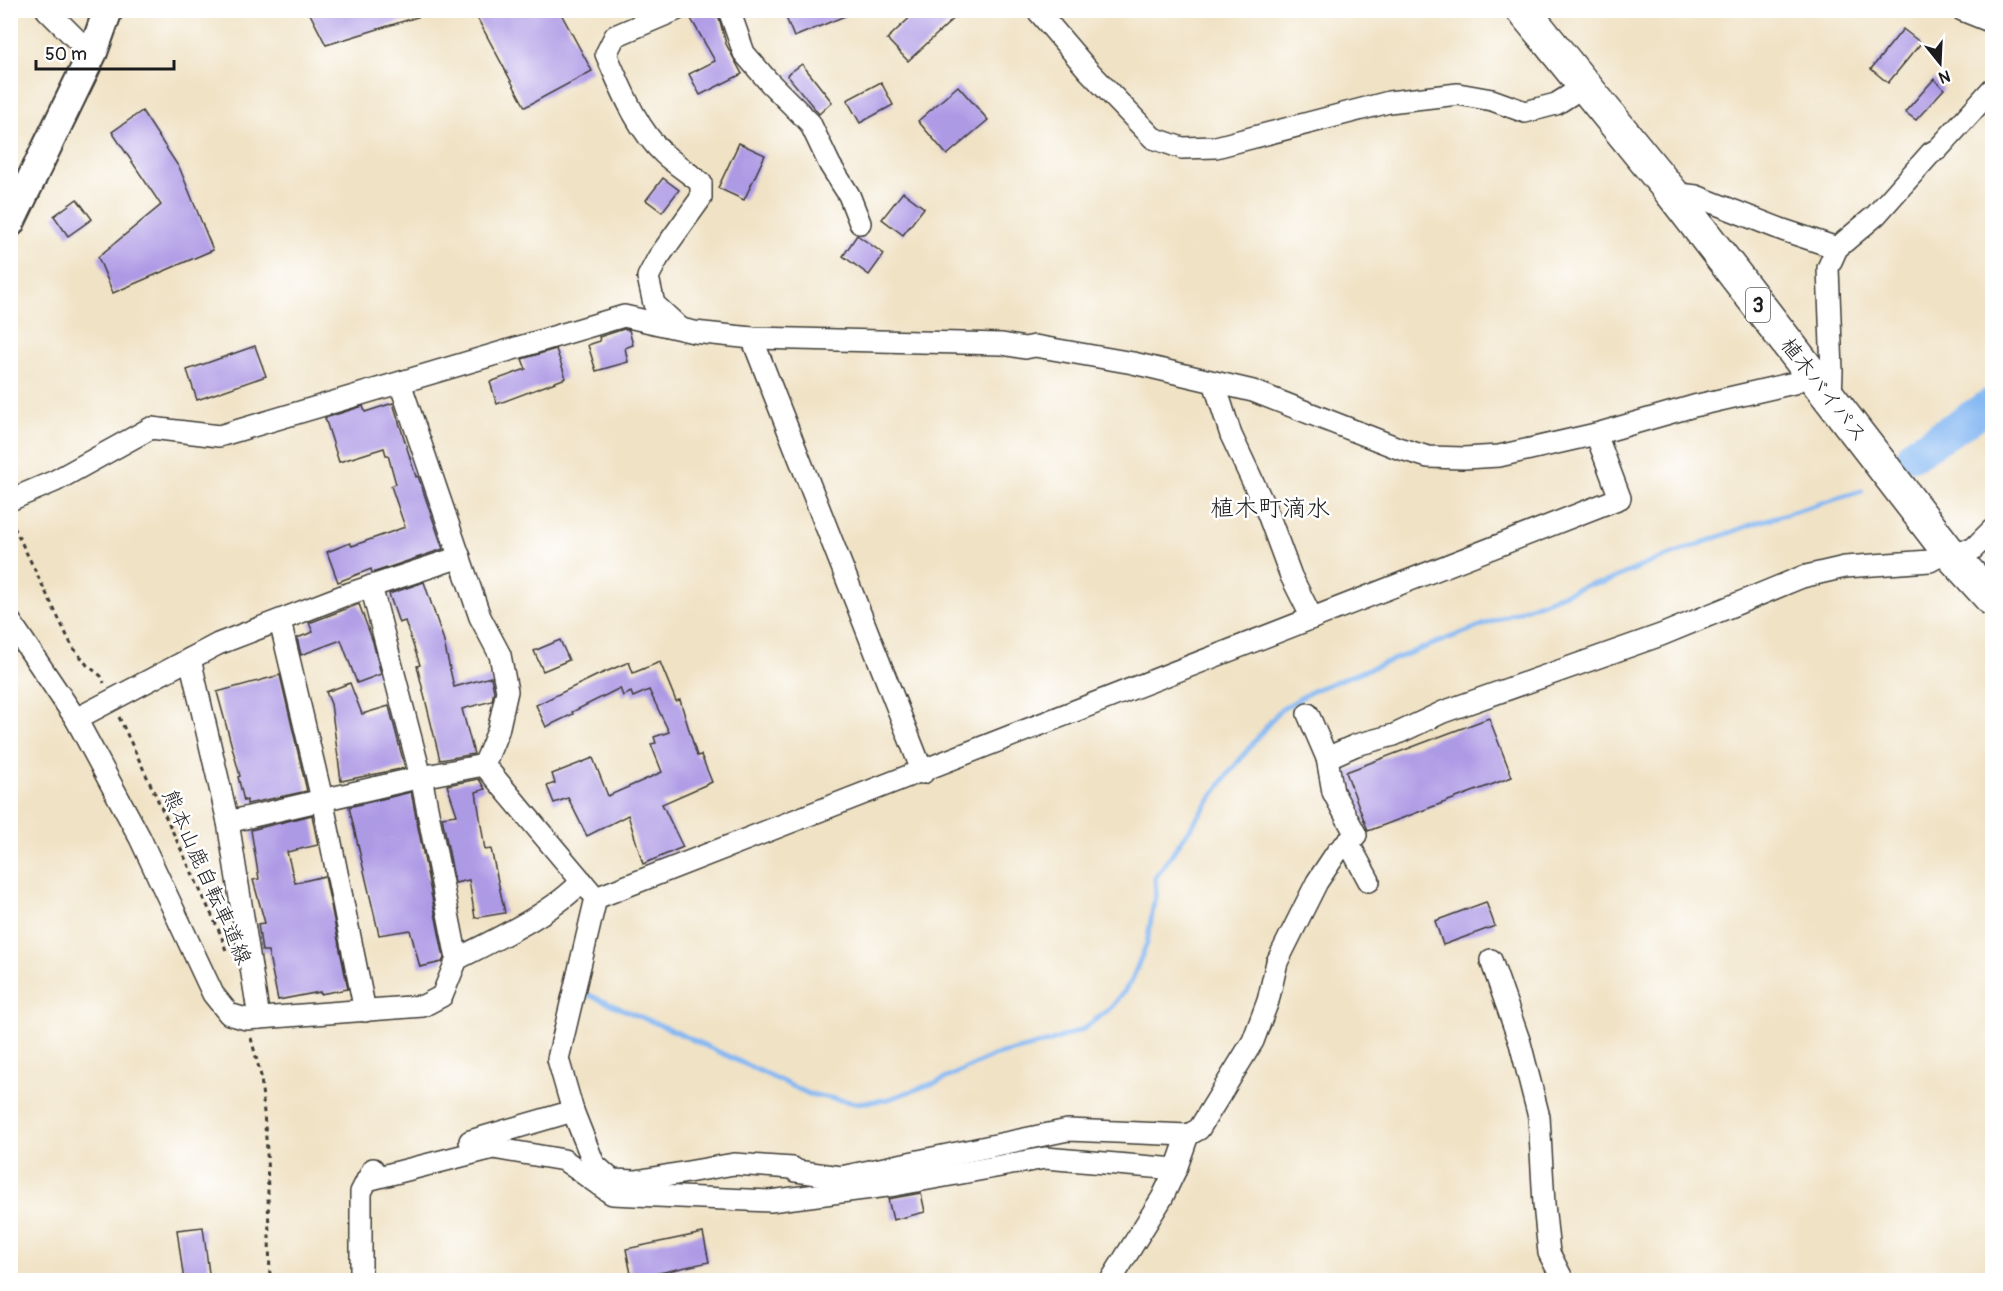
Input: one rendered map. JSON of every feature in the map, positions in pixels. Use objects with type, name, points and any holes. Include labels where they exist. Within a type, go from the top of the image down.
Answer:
[{"type":"highway","name":"植木バイパス","points":[[1523,10],[1672,192],[1948,551],[1988,587]]},
{"type":"main road","points":[[10,223],[93,52],[108,10]]},
{"type":"street","points":[[47,10],[86,49],[93,52]]},
{"type":"street","points":[[676,10],[615,36],[606,54],[627,100],[648,135],[663,153],[701,183],[701,198],[658,258],[648,277],[654,304],[681,329]]},
{"type":"street","points":[[729,10],[744,53],[810,123],[830,165],[849,195],[860,223]]},
{"type":"street","points":[[1037,10],[1088,70],[1153,138],[1182,148],[1216,147],[1389,102],[1458,94],[1492,100],[1526,112],[1556,104],[1586,85]]},
{"type":"street","points":[[1962,10],[1992,22]]},
{"type":"street","points":[[1831,398],[1828,268],[1837,248],[1876,215],[1992,89]]},
{"type":"street","points":[[1672,192],[1696,196],[1837,248]]},
{"type":"street","points":[[10,500],[56,481],[151,428],[219,436],[624,316],[681,329],[752,338],[1002,344],[1025,348],[1035,346],[1133,363],[1253,392],[1398,448],[1428,457],[1499,456],[1596,434],[1694,406],[1794,383],[1809,370]]},
{"type":"street","points":[[752,338],[923,773]]},
{"type":"street","points":[[1214,382],[1231,435],[1268,514],[1291,576],[1312,618]]},
{"type":"street","points":[[400,383],[480,617],[500,655],[507,691],[498,731],[484,765]]},
{"type":"street","points":[[596,898],[923,773],[988,745],[1212,660],[1312,618],[1620,498],[1596,434]]},
{"type":"street","points":[[1327,758],[1356,745],[1394,735],[1443,712],[1661,635],[1802,577],[1845,567],[1929,561],[1948,551],[1972,550],[1992,530]]},
{"type":"street","points":[[76,719],[218,644],[371,586],[460,557]]},
{"type":"street","points":[[10,621],[76,719],[140,838],[213,994],[229,1014],[252,1018],[423,1006],[442,996],[457,959],[421,777],[371,586]]},
{"type":"street","points":[[280,621],[322,799],[365,1011]]},
{"type":"street","points":[[190,659],[228,822],[252,1018]]},
{"type":"street","points":[[596,898],[558,1059],[573,1111],[594,1164],[612,1180],[636,1181],[734,1164],[793,1168],[796,1171],[841,1177],[1068,1130],[1188,1135],[1199,1130],[1253,1041],[1268,1001],[1277,962],[1317,882],[1337,852],[1356,835],[1334,792],[1327,758],[1308,714]]},
{"type":"street","points":[[484,765],[596,898]]},
{"type":"street","points":[[228,822],[322,799],[484,765]]},
{"type":"street","points":[[1348,842],[1370,881]]},
{"type":"street","points":[[457,959],[519,927],[573,891],[582,881]]},
{"type":"street","points":[[1491,960],[1520,1043],[1539,1117],[1549,1253],[1563,1281]]},
{"type":"street","points":[[361,1281],[361,1192],[372,1169],[573,1111]]},
{"type":"street","points":[[1111,1281],[1162,1198],[1176,1169],[1188,1135]]},
{"type":"street","points":[[367,1180],[493,1148],[564,1160],[612,1194],[770,1201],[895,1185],[1045,1158],[1176,1169]]},
{"type":"path","name":"熊本山鹿自転車道線","points":[[10,519],[72,646],[87,665],[101,676],[221,935],[228,956]]},
{"type":"path","points":[[252,1018],[261,1076],[267,1151],[270,1281]]},
{"type":"building","points":[[308,10],[426,10],[427,14],[326,45]]},
{"type":"building","points":[[473,10],[559,10],[592,71],[525,107]]},
{"type":"building","points":[[702,10],[717,10],[726,44],[742,74],[700,95],[689,74],[715,61],[690,17]]},
{"type":"building","points":[[783,10],[857,10],[857,11],[794,37]]},
{"type":"building","points":[[918,10],[963,10],[908,61],[887,39]]},
{"type":"building","points":[[1903,29],[1921,43],[1888,83],[1871,69]]},
{"type":"building","points":[[802,64],[832,102],[819,114],[787,75]]},
{"type":"building","points":[[1934,79],[1944,89],[1916,120],[1905,112]]},
{"type":"building","points":[[881,82],[893,105],[860,123],[847,100]]},
{"type":"building","points":[[958,86],[988,120],[947,155],[918,121]]},
{"type":"building","points":[[142,111],[180,169],[213,250],[113,293],[98,257],[161,205],[112,132]]},
{"type":"building","points":[[739,143],[765,155],[744,200],[718,188]]},
{"type":"building","points":[[663,178],[679,190],[662,212],[646,200]]},
{"type":"building","points":[[903,192],[924,208],[903,235],[882,219]]},
{"type":"building","points":[[77,199],[92,219],[68,236],[54,216]]},
{"type":"building","points":[[857,235],[884,254],[869,275],[843,256]]},
{"type":"building","points":[[624,329],[629,330],[633,345],[625,348],[628,362],[596,371],[588,345],[600,341],[599,337]]},
{"type":"building","points":[[255,346],[266,376],[197,400],[187,370]]},
{"type":"building","points":[[556,349],[566,378],[497,404],[490,382],[526,369],[522,359]]},
{"type":"building","points":[[393,403],[416,477],[418,476],[443,549],[372,573],[371,569],[338,582],[327,552],[350,543],[352,546],[405,527],[391,486],[396,484],[384,448],[339,462],[325,418],[363,406],[365,412]]},
{"type":"building","points":[[424,582],[443,638],[454,687],[491,677],[494,691],[492,701],[462,709],[474,754],[440,760],[417,666],[420,665],[405,621],[399,623],[389,594]]},
{"type":"building","points":[[359,604],[373,642],[381,674],[357,683],[341,640],[301,655],[297,638],[313,632],[309,623]]},
{"type":"building","points":[[560,640],[569,660],[543,671],[534,651]]},
{"type":"building","points":[[629,662],[633,673],[660,662],[676,701],[680,700],[697,756],[701,755],[712,782],[662,804],[683,847],[643,864],[628,815],[587,836],[568,798],[554,803],[547,786],[555,783],[552,774],[593,758],[608,796],[662,772],[651,744],[656,743],[654,737],[669,732],[649,690],[633,697],[631,692],[623,696],[620,688],[546,727],[536,705]]},
{"type":"building","points":[[280,675],[307,791],[247,804],[247,800],[244,801],[238,777],[240,776],[217,692]]},
{"type":"building","points":[[350,683],[362,714],[389,706],[405,768],[341,781],[331,704],[326,692]]},
{"type":"building","points":[[1489,718],[1512,777],[1368,831],[1346,772]]},
{"type":"building","points":[[479,779],[485,789],[476,792],[485,850],[491,849],[505,913],[475,918],[469,880],[455,883],[442,817],[457,815],[447,785]]},
{"type":"building","points":[[411,792],[444,958],[442,962],[420,967],[410,930],[379,935],[349,807]]},
{"type":"building","points":[[312,815],[318,845],[287,852],[295,883],[325,876],[348,989],[278,1000],[268,951],[262,951],[258,924],[265,923],[253,880],[259,879],[251,830]]},
{"type":"building","points":[[1486,902],[1495,926],[1443,945],[1435,921]]},
{"type":"building","points":[[921,1193],[925,1212],[893,1220],[888,1199]]},
{"type":"building","points":[[203,1227],[210,1281],[184,1281],[177,1230]]},
{"type":"building","points":[[703,1233],[709,1262],[632,1279],[626,1249]]},
{"type":"waterway","points":[[1913,454],[1992,404]]},
{"type":"waterway","points":[[580,995],[589,995],[674,1031],[809,1094],[856,1103],[886,1100],[940,1081],[993,1056],[1049,1042],[1083,1029],[1112,1007],[1131,982],[1147,943],[1156,891],[1155,878],[1226,777],[1279,711],[1314,690],[1590,584],[1603,583],[1654,561],[1756,523],[1862,491]]},
{"type":"district","name":"植木町滴水","points":[[1270,508]]}]
